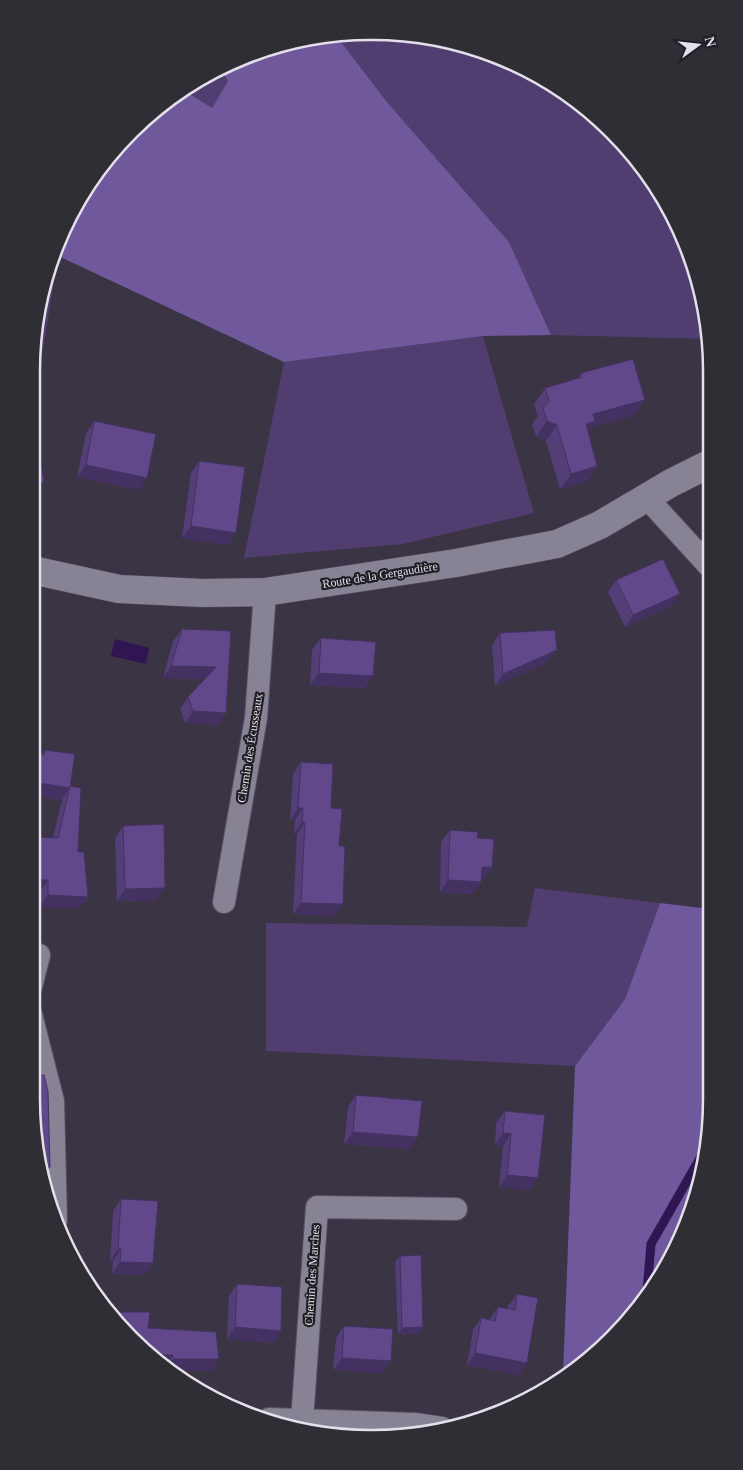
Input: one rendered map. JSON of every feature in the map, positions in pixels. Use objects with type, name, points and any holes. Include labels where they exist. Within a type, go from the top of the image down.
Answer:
[{"type":"street","name":"Route de la Gergaudière","points":[[40,572],[119,589],[202,594],[266,592],[456,563],[557,544],[600,525],[703,467]]},
{"type":"street","points":[[647,498],[703,559]]},
{"type":"street","name":"Chemin des Écusseaux","points":[[224,902],[256,718],[266,592]]},
{"type":"street","points":[[40,1066],[52,1101],[55,1197]]},
{"type":"street","name":"Chemin des Marches","points":[[302,1421],[317,1207],[456,1209]]},
{"type":"street","points":[[292,1420],[425,1426]]},
{"type":"shaded area","points":[[393,41],[436,46],[457,51],[518,74],[556,96],[590,122],[621,153],[659,206],[678,245],[692,286],[701,339],[551,335],[509,242],[387,102],[341,42]]},
{"type":"shaded area","points":[[341,42],[387,102],[509,242],[551,335],[483,336],[284,362],[61,257],[74,225],[96,187],[137,137],[153,122],[190,94],[212,108],[228,81],[224,75],[265,58],[307,46]]},
{"type":"shaded area","points":[[224,75],[228,81],[212,109],[190,94]]},
{"type":"shaded area","points":[[55,273],[40,367],[46,307]]},
{"type":"shaded area","points":[[483,336],[534,513],[403,544],[244,558],[284,362]]},
{"type":"shaded area","points":[[115,639],[149,648],[146,664],[111,656]]},
{"type":"shaded area","points":[[535,888],[660,903],[625,999],[575,1066],[266,1051],[266,923],[527,927]]},
{"type":"shaded area","points":[[660,903],[703,908],[703,1098],[700,1142],[692,1184],[669,1245],[647,1283],[606,1333],[563,1368],[575,1066],[625,999]]},
{"type":"building","points":[[633,359],[645,400],[593,414],[595,421],[586,424],[597,466],[571,474],[557,425],[547,421],[543,408],[549,401],[545,388],[582,377],[581,373]]},
{"type":"building","points":[[94,421],[156,434],[147,478],[86,465]]},
{"type":"building","points":[[40,456],[44,482],[40,483]]},
{"type":"building","points":[[199,461],[245,467],[236,533],[191,526]]},
{"type":"building","points":[[663,559],[680,594],[633,615],[616,580]]},
{"type":"building","points":[[182,629],[231,631],[226,713],[193,711],[188,697],[216,667],[171,666]]},
{"type":"building","points":[[555,630],[557,650],[503,674],[500,633]]},
{"type":"building","points":[[321,638],[376,642],[373,676],[319,673]]},
{"type":"building","points":[[45,750],[75,754],[70,788],[40,783],[40,755],[44,755]]},
{"type":"building","points":[[301,762],[333,764],[331,808],[342,809],[339,846],[345,846],[343,904],[301,903],[305,822],[302,822],[303,808],[298,808]]},
{"type":"building","points":[[70,786],[81,788],[78,852],[84,852],[88,897],[48,895],[48,880],[40,880],[40,837],[58,838]]},
{"type":"building","points":[[164,824],[165,888],[125,889],[123,826]]},
{"type":"building","points":[[450,830],[478,832],[477,838],[494,839],[492,867],[482,867],[481,882],[448,880]]},
{"type":"building","points":[[40,1075],[44,1075],[48,1091],[50,1167],[47,1167],[43,1142]]},
{"type":"building","points":[[356,1095],[422,1101],[418,1137],[353,1132]]},
{"type":"building","points":[[505,1111],[545,1115],[538,1178],[507,1175],[511,1134],[503,1133]]},
{"type":"building","points":[[121,1199],[158,1201],[153,1263],[120,1262],[121,1249],[118,1249]]},
{"type":"building","points":[[421,1255],[423,1327],[402,1328],[400,1256]]},
{"type":"building","points":[[237,1284],[282,1287],[281,1331],[235,1327]]},
{"type":"building","points":[[517,1294],[538,1298],[527,1363],[475,1353],[481,1318],[495,1321],[498,1307],[515,1310]]},
{"type":"building","points":[[118,1312],[150,1312],[148,1328],[216,1332],[219,1359],[173,1359],[173,1355],[162,1355],[153,1348]]},
{"type":"building","points":[[344,1326],[393,1329],[391,1361],[342,1358]]},
{"type":"waterway","points":[[648,1282],[651,1244],[697,1164]]}]
